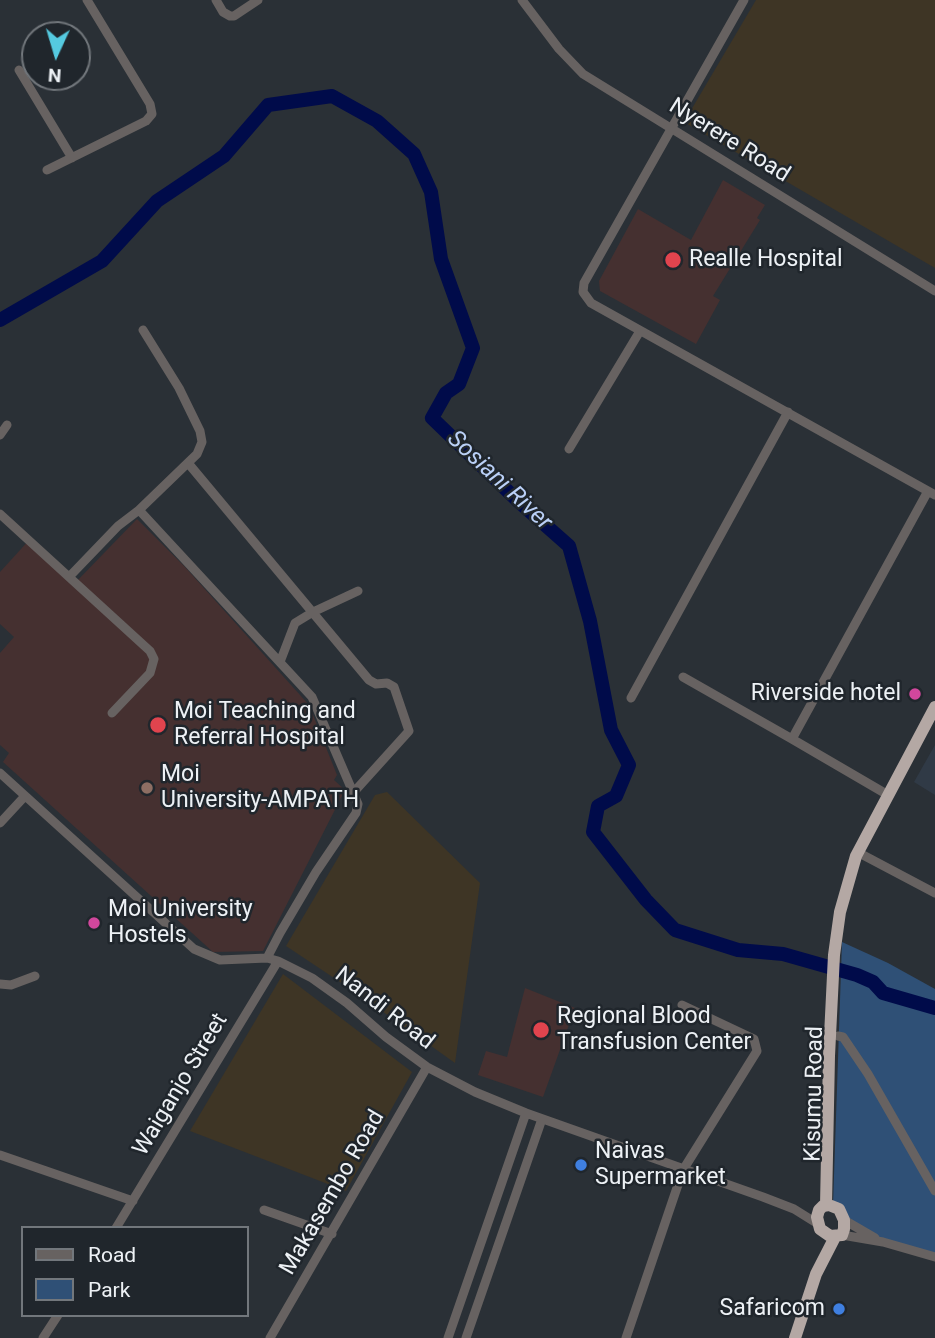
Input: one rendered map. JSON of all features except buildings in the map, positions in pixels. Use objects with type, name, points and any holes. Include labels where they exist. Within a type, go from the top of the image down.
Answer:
[{"type":"highway","points":[[830,1232],[817,1217],[826,1207],[829,1056],[840,912],[854,863],[935,707]]},
{"type":"highway","points":[[837,956],[846,906],[863,855],[935,720]]},
{"type":"highway","name":"Kisumu Road","points":[[826,1207],[838,1036],[836,982]]},
{"type":"highway","points":[[826,1207],[839,1209],[844,1220],[844,1228],[830,1232]]},
{"type":"highway","points":[[795,1338],[830,1232]]},
{"type":"street","points":[[47,170],[146,121],[152,114],[150,104],[87,0]]},
{"type":"street","points":[[216,0],[223,12],[230,16],[258,0]]},
{"type":"street","points":[[744,0],[584,283],[583,292],[591,303],[932,493],[792,739]]},
{"type":"street","name":"Nyerere Road","points":[[527,2],[559,49],[583,74],[935,291]]},
{"type":"street","points":[[19,70],[72,158]]},
{"type":"street","points":[[69,577],[118,527],[188,463],[201,447],[201,430],[143,330]]},
{"type":"street","points":[[569,449],[640,331]]},
{"type":"street","points":[[631,698],[788,412]]},
{"type":"street","points":[[0,435],[7,425]]},
{"type":"street","points":[[188,463],[369,680],[394,687],[408,723],[407,735],[353,793]]},
{"type":"street","points":[[139,510],[251,635],[312,697],[358,804],[356,813],[310,882],[268,958]]},
{"type":"street","points":[[0,514],[150,651],[154,659],[150,673],[112,713]]},
{"type":"street","points":[[280,662],[295,623],[358,591]]},
{"type":"street","points":[[684,677],[888,794]]},
{"type":"street","name":"Nandi Road","points":[[0,773],[194,949],[220,960],[268,958],[312,978],[427,1066],[475,1092],[542,1119],[794,1209],[830,1232],[883,1242],[935,1257]]},
{"type":"street","points":[[0,823],[25,796]]},
{"type":"street","points":[[863,855],[935,893]]},
{"type":"street","name":"Waiganjo Street","points":[[117,1226],[278,961]]},
{"type":"street","points":[[0,984],[11,985],[35,976]]},
{"type":"street","points":[[626,1338],[683,1170],[756,1055],[758,1047],[754,1040],[682,1005]]},
{"type":"street","points":[[838,1036],[843,1037],[868,1074],[935,1191]]},
{"type":"street","name":"Makasembo Road","points":[[270,1338],[427,1066]]},
{"type":"street","points":[[448,1338],[526,1113]]},
{"type":"street","points":[[466,1338],[542,1119]]},
{"type":"street","points":[[0,1155],[133,1201]]},
{"type":"street","name":"Nandi Road","points":[[794,1209],[826,1207]]},
{"type":"street","points":[[264,1210],[332,1234]]},
{"type":"street","name":"Nandi Road","points":[[844,1220],[883,1242]]},
{"type":"street","points":[[43,1338],[57,1317]]},
{"type":"shaded area","points":[[756,0],[935,0],[935,268],[684,122]]},
{"type":"shaded area","name":"Realle Hospital","points":[[723,180],[765,205],[757,218],[760,220],[713,296],[720,300],[696,344],[600,291],[599,281],[638,209],[691,240]]},
{"type":"shaded area","name":"Moi Teaching and Referral Hospital","points":[[137,519],[185,567],[309,705],[337,775],[334,780],[345,790],[263,951],[213,952],[3,762],[9,753],[0,745],[0,653],[14,637],[0,624],[0,572],[31,538],[75,583]]},
{"type":"shaded area","points":[[935,745],[935,795],[914,782]]},
{"type":"shaded area","points":[[387,792],[480,883],[455,1063],[286,946],[375,795]]},
{"type":"shaded area","points":[[283,974],[412,1072],[346,1191],[190,1131]]},
{"type":"shaded area","name":"Regional Blood Transfusion Center","points":[[525,988],[575,1008],[543,1097],[478,1075],[486,1051],[507,1057]]},
{"type":"green space","points":[[842,942],[935,989],[935,1256],[883,1241],[845,1218],[833,1205]]},
{"type":"waterway","name":"Sosiani River","points":[[0,320],[102,261],[157,201],[224,156],[268,105],[332,96],[377,121],[414,154],[431,192],[441,259],[473,348],[459,384],[446,393],[432,418],[569,546],[590,621],[611,730],[629,765],[616,796],[598,806],[593,832],[646,900],[675,930],[738,950],[783,954],[857,975],[873,982],[883,993],[935,1008]]},
{"type":"place","name":"Realle Hospital","points":[[673,260]]},
{"type":"place","name":"Riverside hotel","points":[[915,694]]},
{"type":"place","name":"Moi Teaching and Referral Hospital","points":[[158,725]]},
{"type":"place","name":"Moi University-AMPATH","points":[[147,788]]},
{"type":"place","name":"Moi University Hostels","points":[[94,923]]},
{"type":"place","name":"Regional Blood Transfusion Center","points":[[541,1030]]},
{"type":"place","name":"Naivas Supermarket","points":[[581,1165]]},
{"type":"place","name":"Safaricom","points":[[839,1309]]}]
